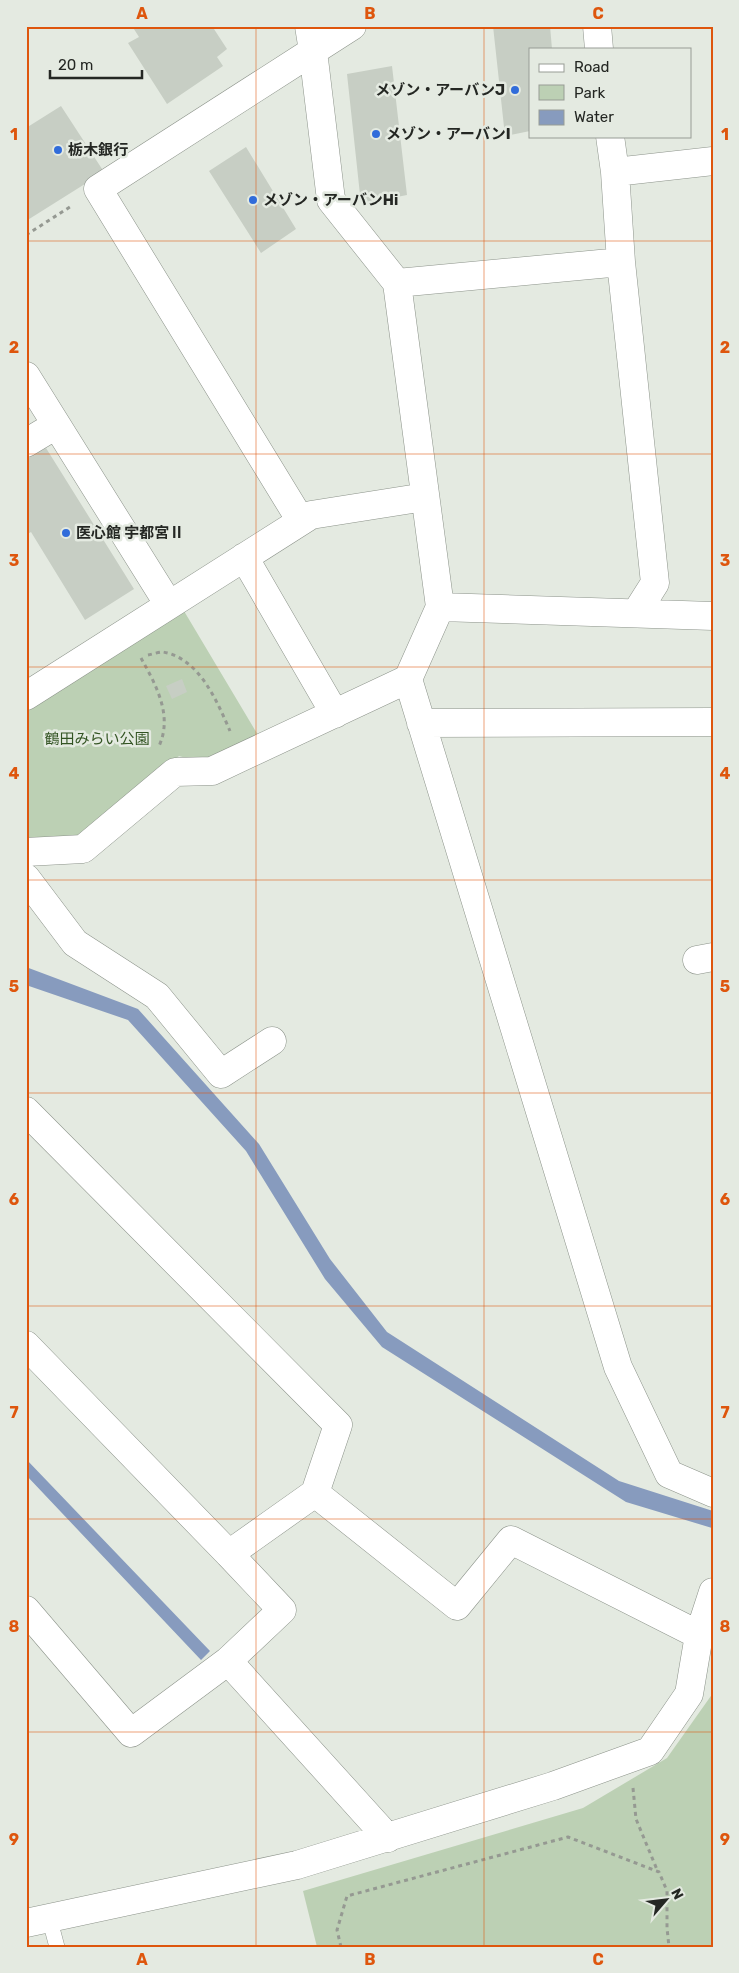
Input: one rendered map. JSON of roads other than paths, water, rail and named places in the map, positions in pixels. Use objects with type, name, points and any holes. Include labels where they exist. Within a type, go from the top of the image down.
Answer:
[{"type":"street","points":[[300,521],[98,189],[311,39],[352,26]]},
{"type":"street","points":[[596,26],[599,48]]},
{"type":"street","points":[[26,852],[83,849],[175,772],[212,771],[408,679],[440,607],[398,284],[331,200],[311,39]]},
{"type":"street","points":[[610,138],[615,172],[621,262],[655,583],[636,613]]},
{"type":"street","points":[[615,172],[713,161]]},
{"type":"street","points":[[398,284],[621,262]]},
{"type":"street","points":[[26,376],[169,605]]},
{"type":"street","points":[[26,443],[56,425]]},
{"type":"street","points":[[26,696],[310,515],[426,496]]},
{"type":"street","points":[[244,557],[335,714]]},
{"type":"street","points":[[440,607],[713,616]]},
{"type":"street","points":[[408,679],[618,1367],[669,1474],[713,1493]]},
{"type":"street","points":[[421,723],[713,722]]},
{"type":"street","points":[[26,878],[75,943],[157,996],[221,1074],[272,1041]]},
{"type":"street","points":[[26,1111],[338,1425],[315,1493],[229,1554]]},
{"type":"street","points":[[26,1345],[282,1610],[228,1661],[131,1733],[26,1610]]},
{"type":"street","points":[[315,1493],[457,1606],[511,1540],[699,1635]]},
{"type":"street","points":[[38,1920],[297,1865],[552,1786],[650,1751],[689,1694],[699,1635],[713,1592]]},
{"type":"street","points":[[228,1661],[388,1838]]},
{"type":"lane","points":[[38,1920],[57,1947]]},
{"type":"water","points":[[26,967],[138,1009],[259,1144],[330,1259],[387,1332],[619,1481],[713,1511],[712,1528],[626,1502],[382,1347],[325,1279],[246,1151],[128,1020],[26,985]]},
{"type":"water","points":[[26,1459],[210,1651],[201,1660],[26,1475]]},
{"type":"place","name":"メゾン・アーバンJ","points":[[515,90]]},
{"type":"place","name":"メゾン・アーバンI","points":[[376,134]]},
{"type":"place","name":"栃木銀行","points":[[58,150]]},
{"type":"place","name":"メゾン・アーバンHi","points":[[253,200]]},
{"type":"place","name":"医心館 宇都宮Ⅱ","points":[[66,533]]},
{"type":"park label","name":"鶴田みらい公園","points":[[97,739]]}]
